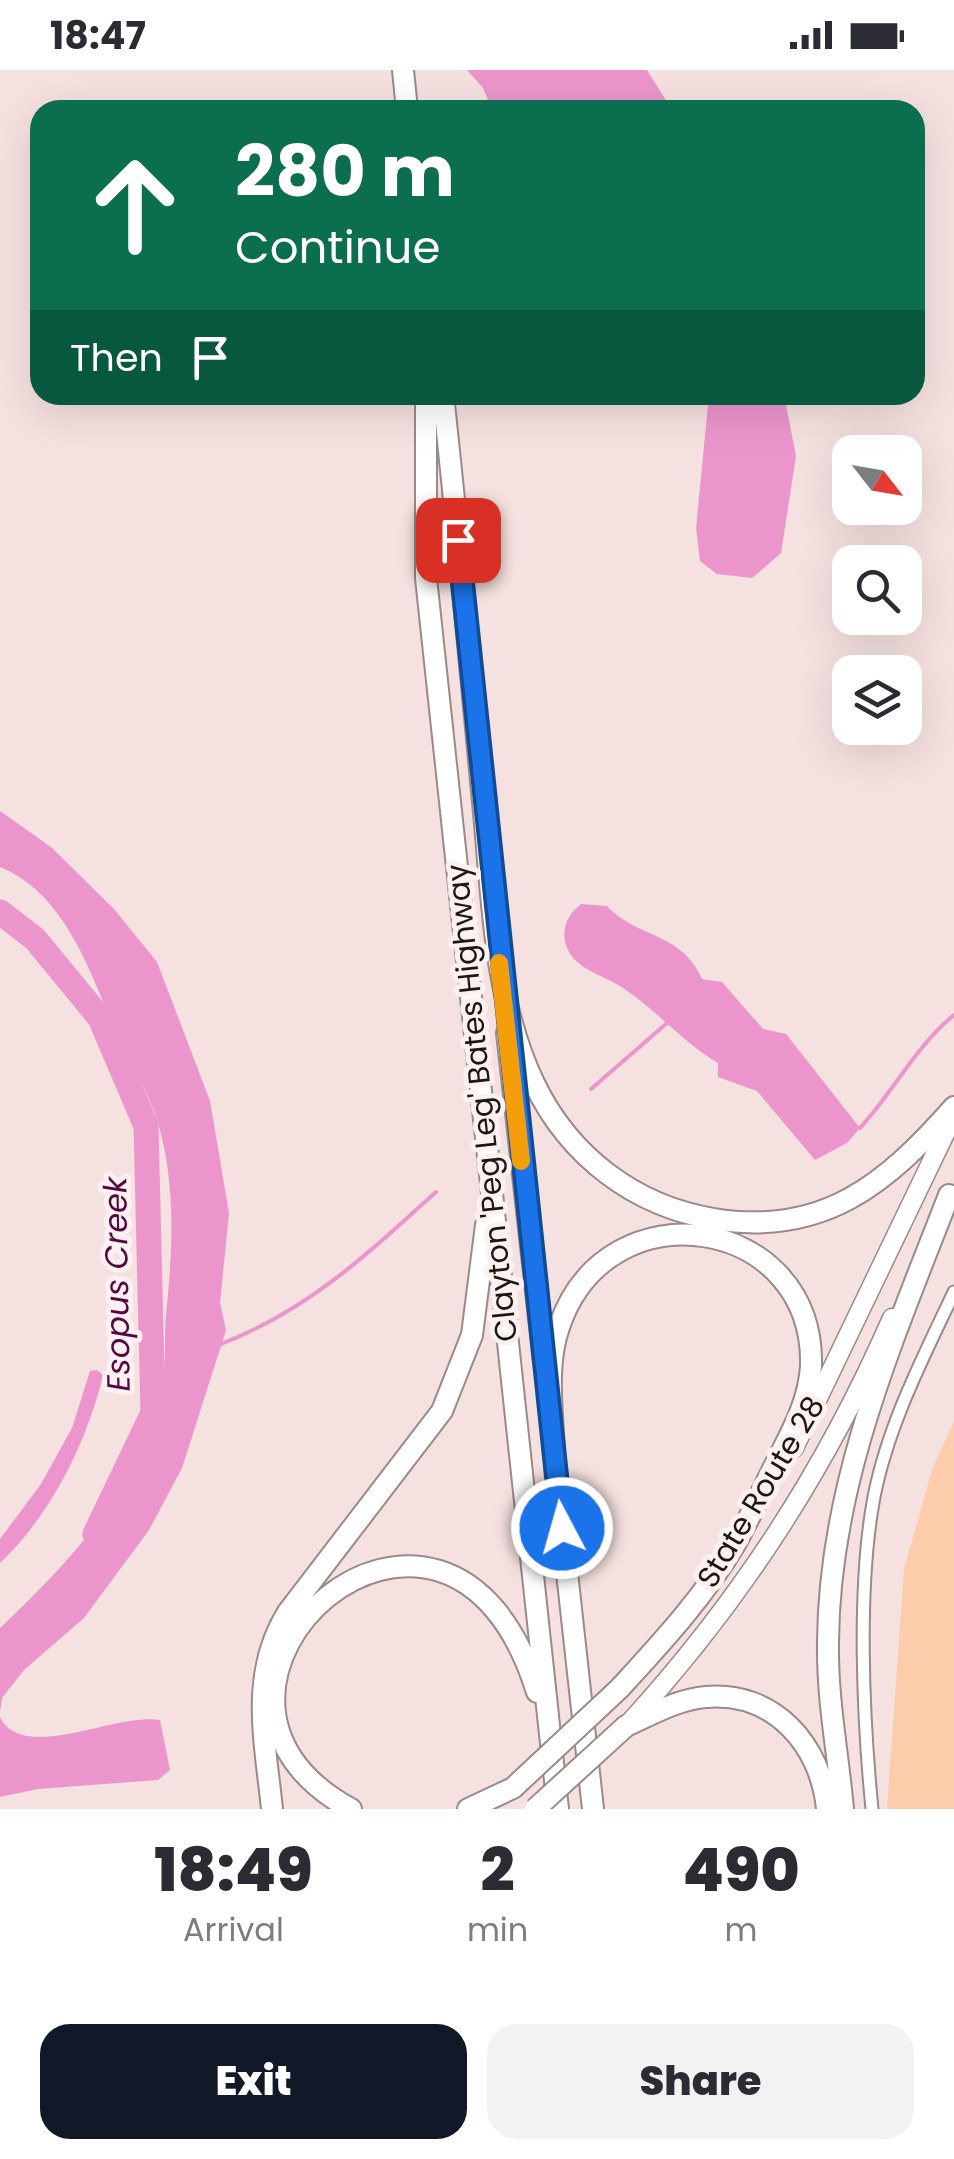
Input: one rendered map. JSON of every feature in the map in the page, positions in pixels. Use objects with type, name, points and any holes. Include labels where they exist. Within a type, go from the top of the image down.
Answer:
[{"type":"highway","points":[[402,70],[406,100]]},
{"type":"highway","name":"Clayton 'Peg Leg' Bates Highway","points":[[426,405],[426,578],[558,1809]]},
{"type":"highway","points":[[444,405],[499,961],[526,1066],[564,1133],[592,1162],[624,1186],[678,1211],[718,1220],[756,1221],[796,1217],[835,1206],[892,1173],[954,1106]]},
{"type":"highway","name":"Clayton 'Peg Leg' Bates Highway","points":[[499,961],[594,1809]]},
{"type":"highway","points":[[272,1809],[261,1690],[268,1648],[288,1612],[413,1454],[454,1388],[478,1308],[490,1168]]},
{"type":"highway","points":[[843,1809],[828,1670],[839,1519],[870,1401],[951,1190]]},
{"type":"highway","points":[[554,1455],[554,1344],[568,1306],[591,1272],[622,1248],[660,1234],[697,1234],[749,1252],[792,1295],[807,1331],[810,1369],[802,1410],[734,1546]]},
{"type":"highway","name":"State Route 28","points":[[485,1809],[513,1788],[620,1688],[687,1610],[734,1546]]},
{"type":"highway","points":[[351,1809],[317,1786],[290,1753],[279,1722],[276,1690],[283,1653],[300,1621],[326,1594],[360,1576],[398,1567],[436,1572],[486,1598],[520,1643],[551,1737]]},
{"type":"highway","points":[[626,1726],[703,1697],[760,1706],[785,1721],[805,1742],[821,1774],[828,1809]]},
{"type":"highway","name":"State Route 28","points":[[535,1809],[626,1726]]},
{"type":"highway","points":[[468,1809],[513,1788]]},
{"type":"main road","name":"State Route 28","points":[[734,1546],[806,1425],[954,1115]]},
{"type":"main road","name":"State Route 28","points":[[626,1726],[733,1601],[808,1488],[851,1406],[951,1190]]},
{"type":"street","points":[[872,1809],[866,1595],[874,1496],[900,1412],[954,1292]]},
{"type":"shaded area","points":[[467,70],[647,70],[666,100],[488,100]]},
{"type":"shaded area","points":[[708,405],[786,405],[796,456],[781,553],[752,578],[717,574],[700,561],[696,528]]},
{"type":"shaded area","points":[[0,811],[51,847],[114,909],[157,962],[210,1101],[229,1213],[220,1303],[226,1330],[182,1468],[149,1530],[84,1618],[24,1670],[2,1698],[0,1712],[0,1628],[56,1572],[105,1512],[126,1480],[156,1408],[165,1363],[171,1225],[166,1156],[152,1105],[70,933],[40,894],[0,867]]},
{"type":"shaded area","points":[[581,904],[607,906],[683,952],[702,979],[722,982],[763,1029],[786,1034],[860,1128],[847,1143],[815,1160],[757,1091],[718,1077],[718,1063],[633,995],[573,958],[564,932],[571,914]]},
{"type":"shaded area","points":[[97,1370],[103,1375],[96,1400],[65,1476],[35,1523],[0,1563],[0,1539],[41,1484],[72,1428],[90,1371]]},
{"type":"shaded area","points":[[954,1421],[954,1809],[887,1809],[904,1569],[932,1470]]},
{"type":"shaded area","points":[[0,1717],[12,1730],[28,1736],[160,1720],[170,1770],[158,1780],[38,1789],[0,1797]]},
{"type":"waterway","name":"Esopus Creek","points":[[0,912],[35,939],[100,1018],[146,1126],[153,1413],[95,1534]]},
{"type":"waterway","points":[[860,1128],[928,1041],[954,1015]]},
{"type":"waterway","points":[[591,1089],[667,1023]]},
{"type":"waterway","points":[[221,1344],[310,1297],[361,1259],[436,1192]]},
{"type":"slow traffic","points":[[499,963],[521,1161]]},
{"type":"route","points":[[458,540],[499,961],[562,1528]]}]
